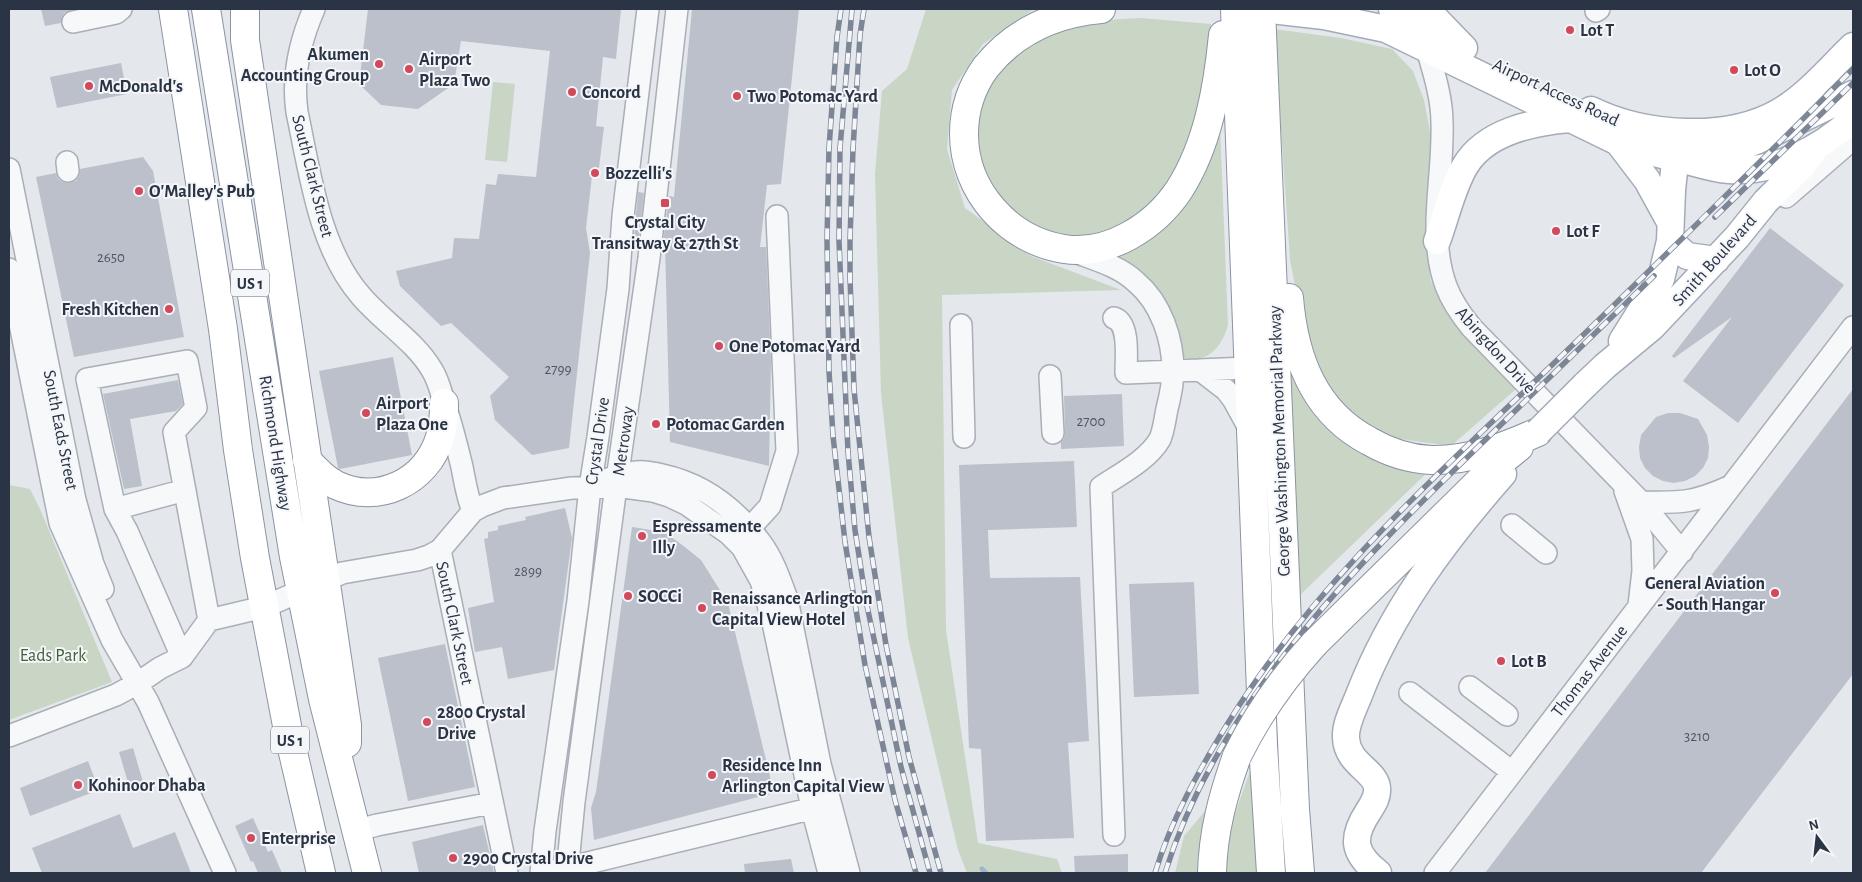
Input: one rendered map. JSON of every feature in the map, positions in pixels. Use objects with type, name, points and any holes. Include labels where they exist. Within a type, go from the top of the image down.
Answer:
[{"type":"highway","name":"Richmond Highway","points":[[173,9],[223,329],[238,450],[264,607],[288,731],[321,873]]},
{"type":"highway","name":"Richmond Highway","points":[[206,9],[292,547],[317,672],[366,873]]},
{"type":"highway","points":[[245,9],[246,40],[307,460],[348,725],[347,799]]},
{"type":"highway","points":[[1101,9],[1082,11],[1045,21],[1010,42],[996,55],[974,86],[967,106],[964,125],[964,144],[972,176],[980,193],[991,209],[1004,221],[1031,238],[1065,249],[1095,247],[1125,238],[1140,230],[1155,218],[1180,189],[1200,149],[1212,102],[1225,9]]},
{"type":"highway","name":"George Washington Memorial Parkway","points":[[1235,9],[1248,368],[1271,873]]},
{"type":"highway","name":"George Washington Memorial Parkway","points":[[1262,9],[1295,809],[1300,873]]},
{"type":"highway","points":[[1269,185],[1301,360],[1315,392],[1335,417],[1347,428],[1379,447],[1414,458],[1432,460],[1486,453],[1538,432]]},
{"type":"highway","points":[[307,460],[325,478],[342,488],[374,493],[395,488],[414,478],[435,450],[443,428],[444,403]]},
{"type":"highway","points":[[1212,873],[1219,813],[1237,756],[1250,730],[1271,696],[1315,644],[1492,469],[1538,432]]},
{"type":"main road","name":"Airport Access Road","points":[[1262,9],[1304,11],[1386,29],[1422,23],[1570,119],[1614,140],[1647,152],[1722,169],[1749,169],[1791,159],[1817,146]]},
{"type":"main road","name":"Airport Access Road","points":[[1392,9],[1422,23],[1464,48],[1609,119],[1633,126],[1678,131],[1709,131],[1737,128],[1769,117],[1797,100],[1853,46]]},
{"type":"main road","points":[[1680,159],[1733,150],[1756,141],[1853,94]]},
{"type":"main road","points":[[1437,241],[1461,174],[1471,157],[1497,137],[1539,122],[1570,119]]},
{"type":"main road","points":[[1817,146],[1853,119]]},
{"type":"main road","name":"Smith Boulevard","points":[[1605,366],[1661,279],[1680,159],[1678,131]]},
{"type":"main road","points":[[1456,188],[1484,165],[1507,150],[1531,140],[1554,137],[1614,140],[1651,186],[1670,231],[1687,256],[1716,260]]},
{"type":"main road","name":"Smith Boulevard","points":[[1378,873],[1368,864],[1357,844],[1358,829],[1376,799],[1378,789],[1376,781],[1356,762],[1348,748],[1346,730],[1373,660],[1406,600],[1454,531],[1538,432],[1605,366],[1652,327],[1737,237],[1766,201],[1801,167],[1817,146]]},
{"type":"street","points":[[74,22],[116,13],[121,9]]},
{"type":"street","name":"South Clark Street","points":[[314,9],[299,58],[296,98],[297,112],[323,225],[337,261],[352,284],[370,306],[424,359],[438,380],[456,437],[468,498],[473,511]]},
{"type":"street","name":"Crystal Drive","points":[[543,873],[545,831],[578,601],[590,487],[618,289],[623,216],[648,9]]},
{"type":"street","name":"Metroway","points":[[567,871],[617,481],[649,258],[677,9]]},
{"type":"street","name":"Abingdon Drive","points":[[1422,23],[1438,92],[1442,120],[1437,241],[1446,287],[1465,319],[1641,502],[1682,552]]},
{"type":"street","points":[[1737,237],[1853,139]]},
{"type":"street","name":"South Eads Street","points":[[10,182],[39,367],[60,523],[112,640],[148,702],[225,873]]},
{"type":"street","points":[[776,216],[787,451],[770,506],[742,534],[742,547],[753,564],[767,599],[821,806],[830,873]]},
{"type":"street","points":[[1065,249],[1116,268],[1137,282],[1145,291],[1153,301],[1164,324],[1169,340],[1173,371],[1171,392],[1160,438],[1141,459],[1101,487],[1114,836]]},
{"type":"street","name":"South Eads Street","points":[[9,269],[39,367]]},
{"type":"street","points":[[1114,318],[1118,319],[1124,328],[1126,373],[1248,368],[1277,376]]},
{"type":"street","points":[[961,325],[964,437]]},
{"type":"street","name":"Thomas Avenue","points":[[1435,873],[1853,327]]},
{"type":"street","points":[[182,657],[127,531],[115,509],[87,379],[187,361],[196,408],[174,432],[209,620]]},
{"type":"street","points":[[1200,370],[1226,390],[1251,432]]},
{"type":"street","points":[[1050,376],[1053,433]]},
{"type":"street","points":[[9,736],[116,695],[138,683],[160,668],[182,657],[209,620],[264,607],[342,573],[417,560],[440,550],[473,511],[502,498],[590,487],[617,481],[669,496],[742,534]]},
{"type":"street","points":[[1622,482],[1642,539],[1643,571],[1639,606]]},
{"type":"street","points":[[1641,502],[1688,502],[1706,497],[1733,484]]},
{"type":"street","points":[[115,509],[185,490]]},
{"type":"street","points":[[1512,525],[1546,553]]},
{"type":"street","name":"South Clark Street","points":[[440,550],[507,873]]},
{"type":"street","points":[[1470,686],[1507,716]]},
{"type":"street","points":[[1410,693],[1512,772]]},
{"type":"street","points":[[356,831],[377,825],[492,803]]},
{"type":"street","points":[[543,873],[567,871],[821,806]]},
{"type":"street","points":[[821,806],[849,873]]},
{"type":"green space","points":[[926,9],[1034,9],[983,44],[952,90],[947,149],[965,208],[1031,256],[1121,290],[942,295],[946,630],[978,843],[1057,859],[1062,873],[967,873],[958,850],[908,638],[881,393],[875,174],[882,91],[907,69]]},
{"type":"green space","points":[[1141,18],[1211,24],[1204,98],[1184,160],[1155,209],[1092,240],[1041,233],[997,203],[973,157],[977,106],[999,65],[1034,36],[1085,21]]},
{"type":"green space","points":[[1274,29],[1341,38],[1392,49],[1413,71],[1424,100],[1432,142],[1427,253],[1431,282],[1457,323],[1516,389],[1451,446],[1385,437],[1344,409],[1307,352],[1290,259]]},
{"type":"green space","points":[[493,82],[515,84],[507,162],[485,160]]},
{"type":"green space","points":[[1220,126],[1228,325],[1222,340],[1212,352],[1206,356],[1191,359],[1182,357],[1174,340],[1104,256]]},
{"type":"green space","points":[[1286,315],[1302,381],[1432,468],[1299,596]]},
{"type":"green space","name":"Eads Park","points":[[9,485],[30,489],[112,682],[9,720]]},
{"type":"green space","points":[[1255,757],[1264,873],[1226,873],[1227,836]]},
{"type":"green space","points":[[1205,811],[1199,873],[1175,873],[1184,836]]},
{"type":"building","points":[[41,9],[75,9],[64,13],[61,23],[45,26]]},
{"type":"building","points":[[368,9],[621,9],[616,59],[603,57],[596,126],[604,127],[598,176],[592,176],[586,228],[590,253],[569,448],[532,455],[495,420],[490,396],[509,377],[451,323],[441,326],[400,286],[396,271],[452,258],[454,238],[479,239],[486,184],[496,185],[498,174],[536,177],[550,51],[461,41],[454,84],[418,109],[381,105],[359,84]]},
{"type":"building","points":[[692,9],[799,9],[781,184],[767,185],[760,247],[766,247],[771,360],[769,466],[670,442],[665,242],[663,242],[669,196],[674,197]]},
{"type":"building","name":"McDonald's","points":[[121,63],[127,94],[57,108],[50,77]]},
{"type":"building","points":[[143,157],[153,171],[184,337],[74,357],[36,177],[56,173],[58,179],[70,183],[76,181],[80,169]]},
{"type":"building","points":[[638,192],[644,193],[639,238],[634,238]]},
{"type":"building","points":[[1770,228],[1844,285],[1738,423],[1683,381],[1732,317],[1674,358],[1672,356]]},
{"type":"building","name":"Airport Plaza One","points":[[393,357],[412,455],[340,469],[338,468],[319,371]]},
{"type":"building","points":[[178,380],[183,404],[176,411],[130,419],[142,486],[124,489],[103,394]]},
{"type":"building","name":"General Aviation - South Hangar","points":[[1853,389],[1853,674],[1701,873],[1485,873]]},
{"type":"building","points":[[1122,394],[1124,446],[1061,449],[1061,442],[1065,432],[1064,396]]},
{"type":"building","points":[[1668,413],[1680,413],[1698,419],[1707,435],[1709,447],[1708,458],[1703,468],[1695,476],[1685,481],[1674,483],[1663,481],[1653,476],[1645,468],[1640,458],[1639,447],[1641,435],[1656,417]]},
{"type":"building","points":[[1074,461],[1077,527],[988,530],[990,578],[1080,577],[1089,741],[1068,743],[1074,838],[986,841],[981,749],[969,748],[959,465]]},
{"type":"building","points":[[565,508],[572,538],[554,670],[508,679],[502,647],[475,652],[468,608],[494,602],[484,539],[488,538],[488,532],[498,530],[498,526],[526,520],[525,517]]},
{"type":"building","points":[[632,527],[664,532],[681,544],[701,560],[728,603],[774,793],[594,840],[591,808],[596,792]]},
{"type":"building","points":[[1194,582],[1199,694],[1134,697],[1129,584]]},
{"type":"building","name":"2800 Crystal Drive","points":[[445,644],[475,787],[408,801],[378,658]]},
{"type":"building","points":[[133,748],[143,782],[129,786],[119,752]]},
{"type":"building","points":[[88,761],[99,790],[30,816],[20,788]]},
{"type":"building","points":[[120,814],[133,848],[175,832],[191,873],[42,873],[32,848]]},
{"type":"building","name":"Enterprise","points":[[253,818],[268,852],[272,850],[282,873],[258,873],[253,861],[251,862],[235,826]]},
{"type":"building","name":"2900 Crystal Drive","points":[[483,825],[494,873],[419,873],[412,842]]},
{"type":"building","points":[[1128,854],[1128,873],[1075,873],[1074,856]]},
{"type":"building","points":[[791,859],[794,873],[745,873],[744,864]]},
{"type":"waterway","points":[[982,869],[986,873]]},
{"type":"railway","points":[[841,9],[837,37],[829,148],[827,240],[829,371],[833,436],[845,542],[865,665],[895,800],[916,873]]},
{"type":"railway","points":[[852,9],[840,148],[839,241],[848,452],[855,530],[866,601],[901,767],[930,873]]},
{"type":"railway","points":[[864,9],[860,35],[853,149],[850,240],[854,389],[869,537],[886,645],[909,757],[941,873]]},
{"type":"railway","points":[[1155,873],[1177,815],[1228,723],[1298,624],[1337,578],[1421,490],[1629,291],[1853,69]]},
{"type":"railway","points":[[1715,217],[1853,83]]},
{"type":"railway","points":[[1165,873],[1189,811],[1219,751],[1255,695],[1296,641],[1339,589],[1433,491],[1654,276]]},
{"type":"place","name":"Lot T","points":[[1570,30]]},
{"type":"place","name":"Akumen Accounting Group","points":[[379,64]]},
{"type":"place","name":"Airport Plaza Two","points":[[409,69]]},
{"type":"place","name":"Lot O","points":[[1734,70]]},
{"type":"place","name":"McDonald's","points":[[89,86]]},
{"type":"place","name":"Concord","points":[[572,92]]},
{"type":"place","name":"Two Potomac Yard","points":[[737,96]]},
{"type":"place","name":"Bozzelli's","points":[[595,173]]},
{"type":"place","name":"O'Malley's Pub","points":[[139,191]]},
{"type":"place","name":"Crystal City Transitway & 27th St","points":[[665,203]]},
{"type":"place","name":"Lot F","points":[[1556,231]]},
{"type":"place","name":"Fresh Kitchen","points":[[169,309]]},
{"type":"place","name":"One Potomac Yard","points":[[719,346]]},
{"type":"place","name":"Airport Plaza One","points":[[366,413]]},
{"type":"place","name":"Potomac Garden","points":[[656,424]]},
{"type":"place","name":"Espressamente Illy","points":[[642,536]]},
{"type":"place","name":"General Aviation - South Hangar","points":[[1775,593]]},
{"type":"place","name":"SOCCi","points":[[628,596]]},
{"type":"place","name":"Renaissance Arlington Capital View Hotel","points":[[702,608]]},
{"type":"place","name":"Lot B","points":[[1501,661]]},
{"type":"place","name":"2800 Crystal Drive","points":[[427,722]]},
{"type":"place","name":"Residence Inn Arlington Capital View","points":[[712,775]]},
{"type":"place","name":"Kohinoor Dhaba","points":[[78,785]]},
{"type":"place","name":"Enterprise","points":[[251,838]]},
{"type":"place","name":"2900 Crystal Drive","points":[[453,858]]}]
